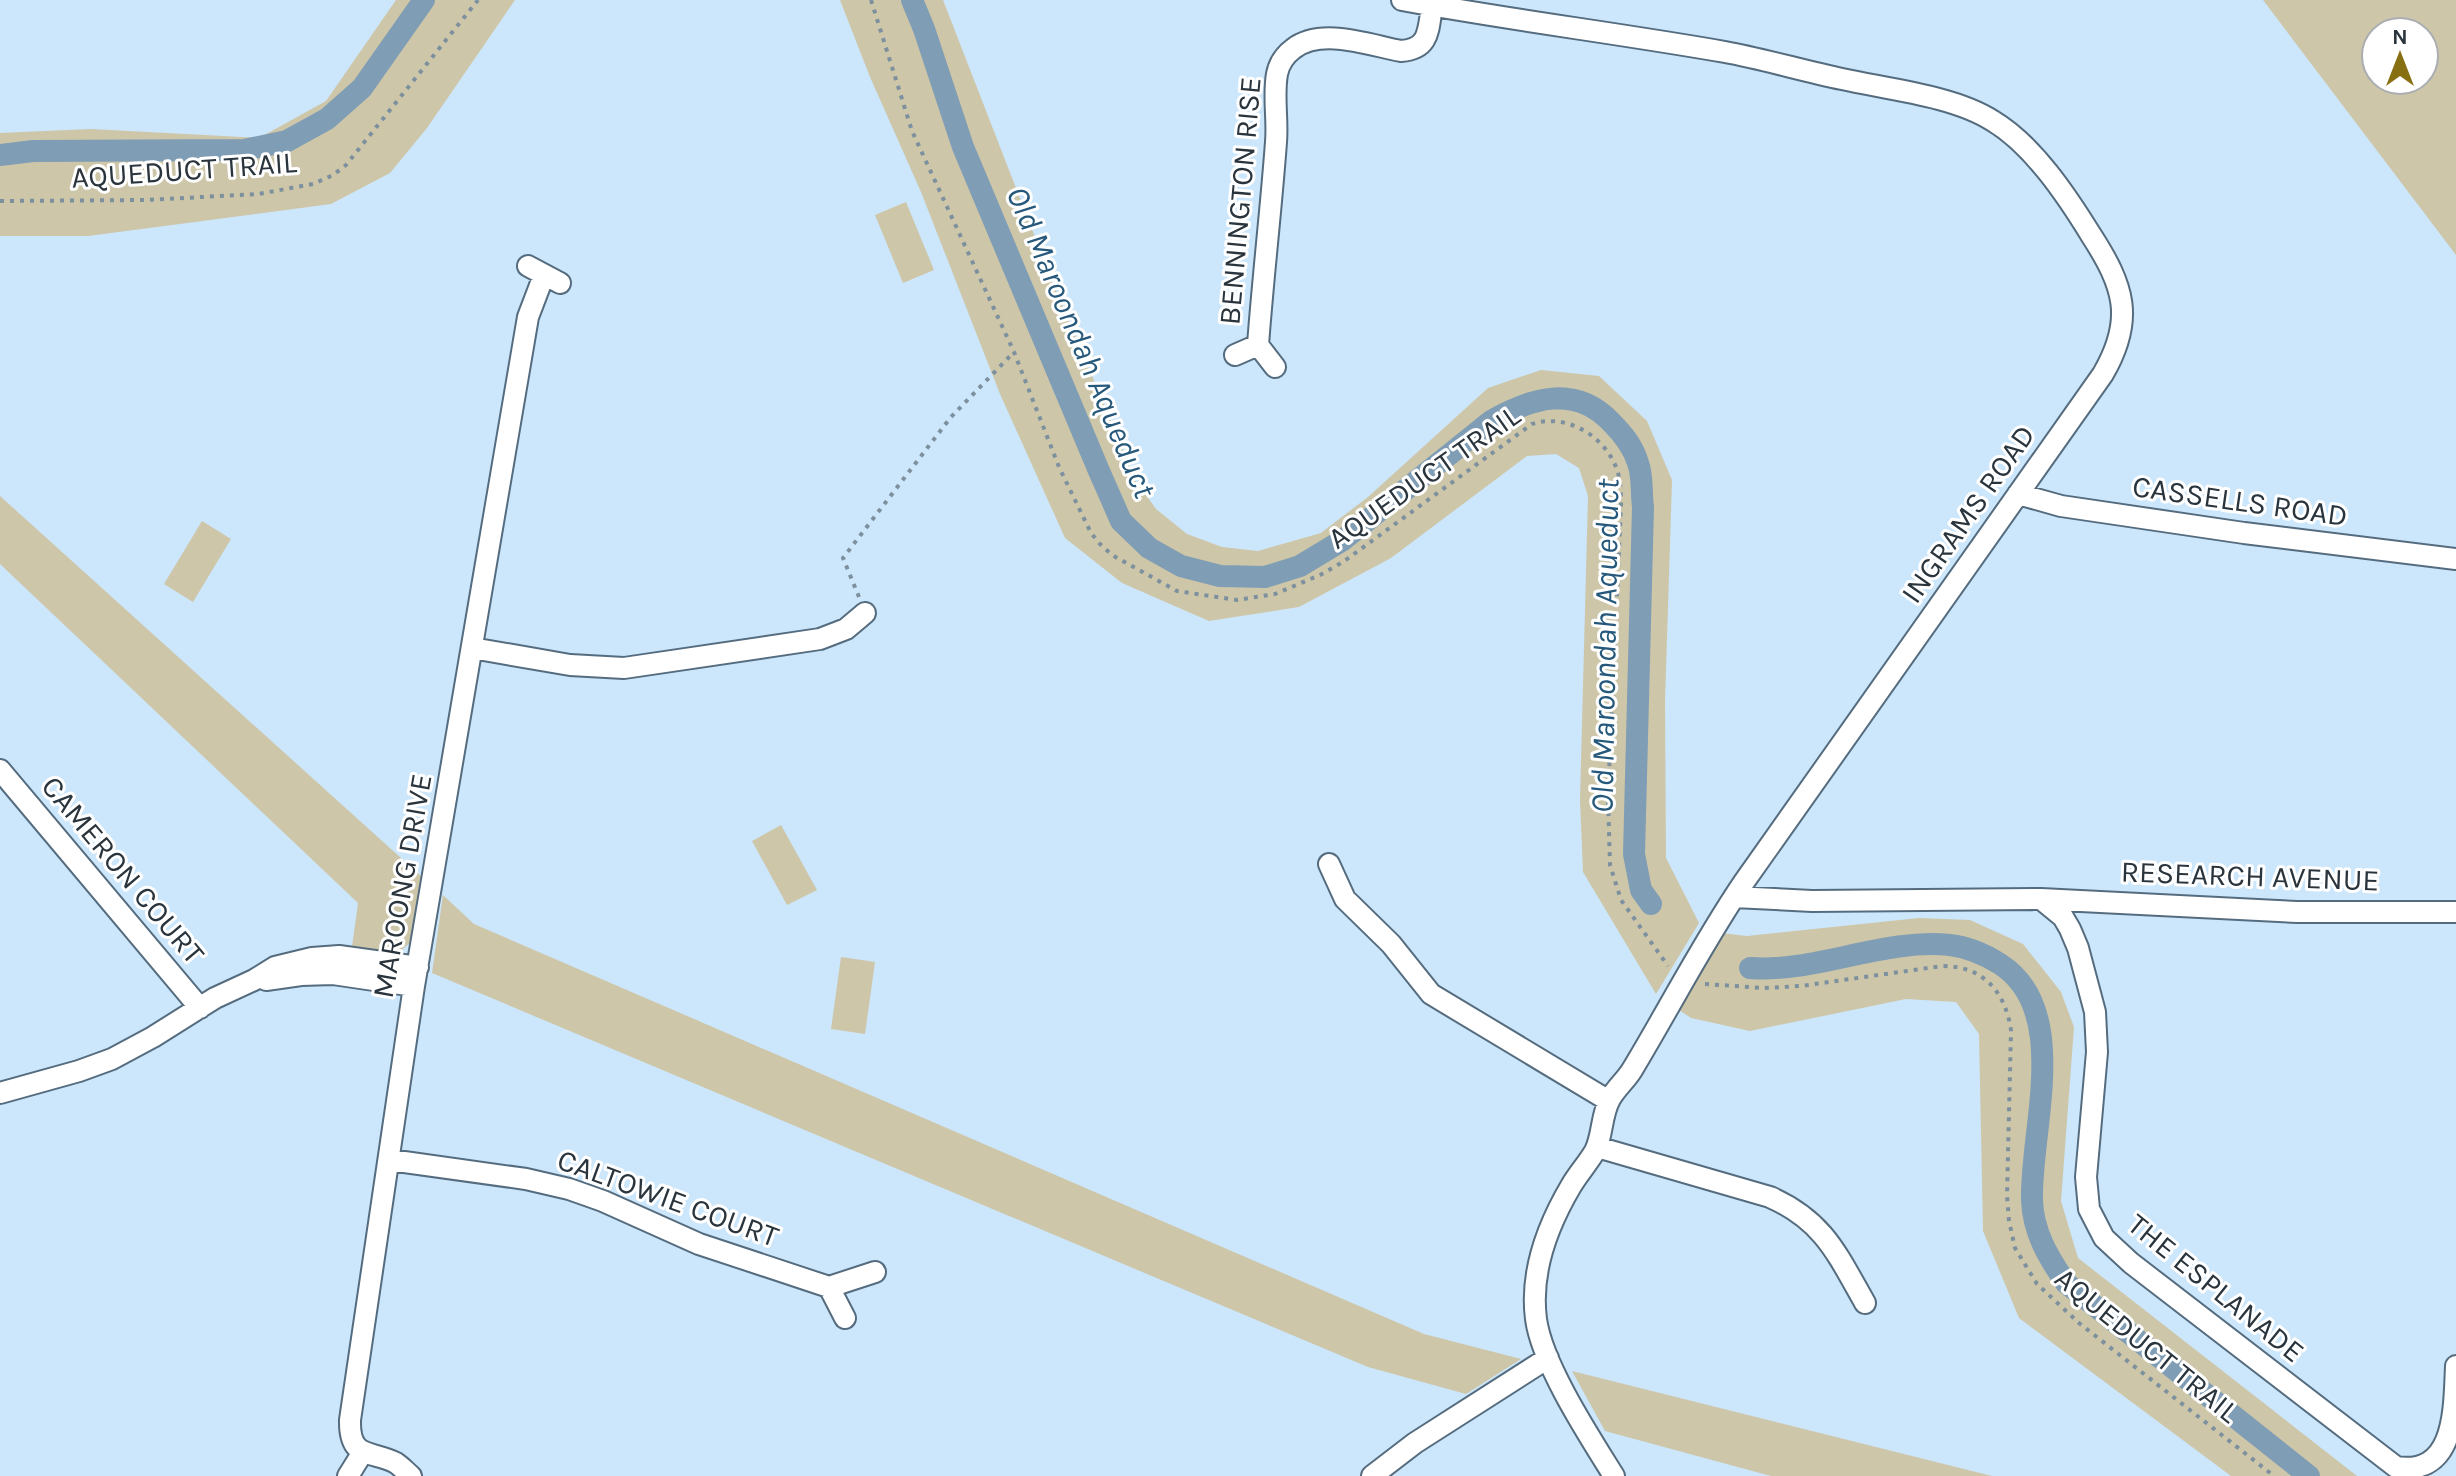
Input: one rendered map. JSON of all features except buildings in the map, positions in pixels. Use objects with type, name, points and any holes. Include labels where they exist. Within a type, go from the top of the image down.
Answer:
[{"type":"street","name":"INGRAMS ROAD","points":[[1402,0],[1747,56],[1954,104],[1982,114],[2008,132],[2034,157],[2064,195],[2102,252],[2115,279],[2123,308],[2117,347],[2103,374],[1734,897],[1681,982],[1631,1072],[1609,1101],[1597,1147],[1564,1199],[1539,1264],[1534,1306],[1538,1333],[1571,1404],[1614,1476]]},
{"type":"street","name":"BENNINGTON RISE","points":[[1275,367],[1258,345],[1277,138],[1276,85],[1283,60],[1305,42],[1320,38],[1401,51],[1412,50],[1422,44],[1427,34],[1432,6]]},
{"type":"street","name":"MAROONG DRIVE","points":[[363,1452],[351,1436],[350,1420],[416,976],[528,317],[544,275]]},
{"type":"street","name":"BENNINGTON RISE","points":[[1235,355],[1258,345]]},
{"type":"street","name":"CASSELLS ROAD","points":[[2018,494],[2061,506],[2228,531],[2456,559]]},
{"type":"street","points":[[472,648],[590,667],[643,667],[820,639],[846,629],[865,613]]},
{"type":"street","name":"CAMERON COURT","points":[[0,770],[200,1008]]},
{"type":"street","points":[[1329,864],[1345,899],[1391,944],[1431,994],[1609,1101]]},
{"type":"street","points":[[1734,897],[1812,901],[2041,899]]},
{"type":"street","name":"RESEARCH AVENUE","points":[[2041,899],[2297,912],[2456,912]]},
{"type":"street","name":"THE ESPLANADE","points":[[2041,899],[2063,917],[2070,929],[2095,1012],[2097,1052],[2086,1177],[2089,1209],[2104,1238],[2131,1263],[2396,1467],[2408,1471],[2429,1471],[2443,1461],[2451,1442],[2456,1366]]},
{"type":"street","points":[[0,1093],[112,1059],[225,993],[254,980],[333,974],[416,976]]},
{"type":"street","points":[[1597,1147],[1770,1197],[1789,1206],[1823,1233],[1865,1303]]},
{"type":"street","name":"CALTOWIE COURT","points":[[390,1160],[526,1179],[569,1189],[699,1244],[829,1287]]},
{"type":"street","points":[[845,1318],[829,1287],[875,1272]]},
{"type":"street","points":[[1372,1476],[1415,1443],[1548,1358]]},
{"type":"street","points":[[348,1476],[363,1452],[394,1462],[411,1476]]},
{"type":"path","name":"AQUEDUCT TRAIL","points":[[0,201],[146,200],[244,195],[313,184],[346,165],[478,0]]},
{"type":"path","name":"AQUEDUCT TRAIL","points":[[871,0],[912,131],[1014,352],[1059,467],[1091,533],[1112,555],[1163,585],[1196,595],[1237,600],[1275,594],[1343,562],[1532,424],[1543,420],[1575,425],[1602,446],[1617,470],[1621,506],[1608,795],[1610,865],[1621,900],[1681,982],[1764,988],[1801,986],[1942,966],[1964,969],[1986,981],[2006,1005],[2011,1030],[2007,1209],[2020,1258],[2037,1284],[2079,1323],[2274,1476]]},
{"type":"path","points":[[865,613],[843,558],[951,417],[1014,352]]},
{"type":"shaded area","points":[[396,0],[515,0],[427,128],[390,173],[331,204],[88,236],[0,236],[0,133],[91,129],[259,138],[326,101]]},
{"type":"shaded area","points":[[840,0],[943,0],[1049,273],[1136,481],[1156,509],[1187,534],[1222,547],[1258,551],[1321,533],[1368,497],[1488,388],[1541,370],[1599,376],[1647,421],[1672,480],[1665,702],[1666,858],[1699,923],[1656,994],[1583,872],[1580,800],[1588,496],[1579,468],[1556,454],[1527,456],[1391,558],[1299,607],[1209,621],[1122,583],[1065,538],[1000,394],[921,192]]},
{"type":"shaded area","points":[[2263,0],[2456,0],[2456,255]]},
{"type":"shaded area","points":[[906,202],[934,270],[903,283],[875,215]]},
{"type":"shaded area","points":[[0,496],[422,877],[411,942],[396,955],[352,947],[358,903],[0,564]]},
{"type":"shaded area","points":[[202,521],[231,539],[193,602],[164,584]]},
{"type":"shaded area","points":[[781,825],[817,890],[787,905],[752,841]]},
{"type":"shaded area","points":[[443,895],[474,924],[1424,1334],[1521,1359],[1466,1394],[1368,1367],[432,973]]},
{"type":"shaded area","points":[[1919,918],[1970,920],[2023,944],[2061,992],[2074,1027],[2061,1201],[2078,1258],[2357,1476],[2231,1476],[2019,1318],[1983,1231],[1979,1034],[1956,1002],[1906,999],[1750,1031],[1691,1018],[1679,1010],[1721,933],[1747,936]]},
{"type":"shaded area","points":[[841,957],[875,962],[865,1034],[831,1029]]},
{"type":"shaded area","points":[[1572,1371],[1992,1476],[1771,1476],[1605,1431]]},
{"type":"waterway","name":"Old Maroondah Aqueduct","points":[[0,155],[33,151],[244,150],[287,141],[327,119],[362,88],[424,0]]},
{"type":"waterway","name":"Old Maroondah Aqueduct","points":[[912,0],[963,147],[1099,471],[1121,521],[1149,548],[1181,566],[1220,576],[1265,577],[1300,566],[1343,540],[1491,421],[1522,406],[1552,399],[1583,403],[1597,410],[1623,436],[1640,468],[1643,507],[1634,854],[1641,890],[1651,904]]},
{"type":"waterway","name":"Old Maroondah Aqueduct","points":[[1750,968],[1800,966],[1925,944],[1964,947],[2000,964],[2022,984],[2035,1010],[2041,1040],[2042,1073],[2032,1200],[2038,1233],[2053,1264],[2066,1283],[2309,1476]]}]
